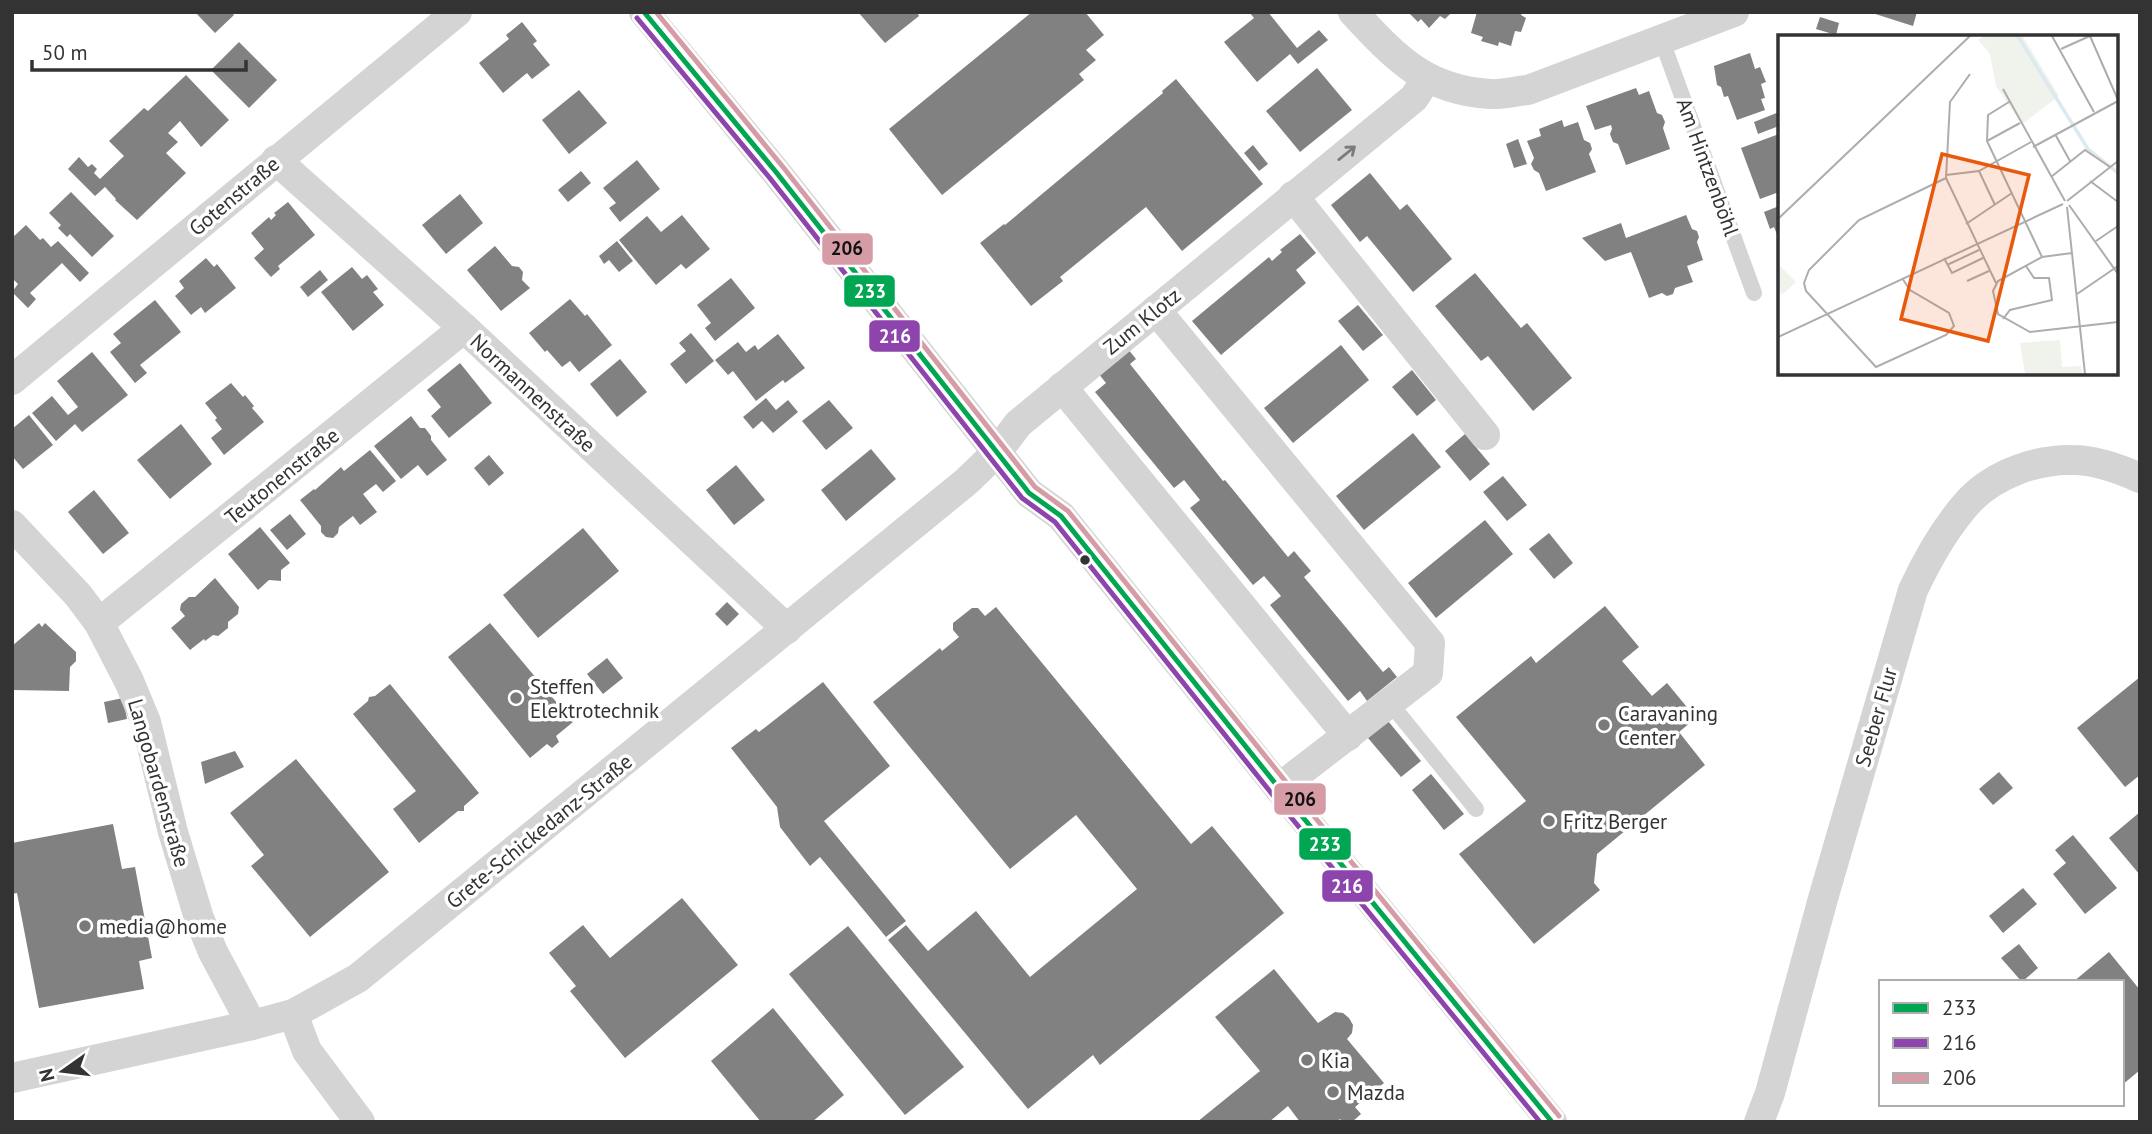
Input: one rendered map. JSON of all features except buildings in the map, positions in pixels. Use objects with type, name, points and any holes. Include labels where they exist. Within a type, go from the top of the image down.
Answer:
[{"type":"street","name":"Gotenstraße","points":[[12,380],[457,12]]},
{"type":"street","points":[[644,12],[784,183],[1030,493],[1061,516],[1552,1122]]},
{"type":"street","points":[[1353,12],[1393,54],[1426,79],[1460,90],[1492,94],[1528,90],[1734,12]]},
{"type":"street","name":"Zum Klotz","points":[[997,452],[1018,424],[1415,98],[1426,79]]},
{"type":"street","name":"Normannenstraße","points":[[276,160],[464,328],[787,629]]},
{"type":"street","points":[[1293,196],[1485,435]]},
{"type":"street","points":[[1156,310],[1430,643],[1428,673],[1279,788]]},
{"type":"street","name":"Teutonenstraße","points":[[99,623],[464,328]]},
{"type":"street","points":[[1062,387],[1348,736]]},
{"type":"street","name":"Grete-Schickedanz-Straße","points":[[12,1078],[293,1014],[358,978],[967,481],[997,452]]},
{"type":"street","name":"Seeber Flur","points":[[1759,1122],[1770,1093],[1824,895],[1913,590],[1927,560],[1951,523],[1972,498],[2011,472],[2045,462],[2073,460],[2096,464],[2140,478]]},
{"type":"street","name":"Langobardenstraße","points":[[12,525],[78,595],[99,623],[129,681],[146,722],[173,832],[199,918],[252,1025]]},
{"type":"street","points":[[293,1014],[307,1051],[360,1122]]},
{"type":"lane","name":"Am Hintzenböhl","points":[[1661,41],[1754,293]]},
{"type":"lane","points":[[1390,703],[1476,809]]},
{"type":"transit line","name":"233","points":[[644,12],[776,172],[1029,493],[1061,516],[1552,1122]]},
{"type":"transit line","name":"206","points":[[656,12],[783,167],[1035,487],[1068,511],[1559,1116]]},
{"type":"transit line","name":"216","points":[[637,18],[769,177],[1022,498],[1055,522],[1272,794],[1540,1122]]},
{"type":"place","name":"Steffen Elektrotechnik","points":[[516,698]]},
{"type":"place","name":"Caravaning Center","points":[[1604,725]]},
{"type":"place","name":"Fritz Berger","points":[[1549,821]]},
{"type":"place","name":"media@home","points":[[85,926]]},
{"type":"place","name":"Kia","points":[[1307,1060]]},
{"type":"place","name":"Mazda","points":[[1333,1092]]}]
